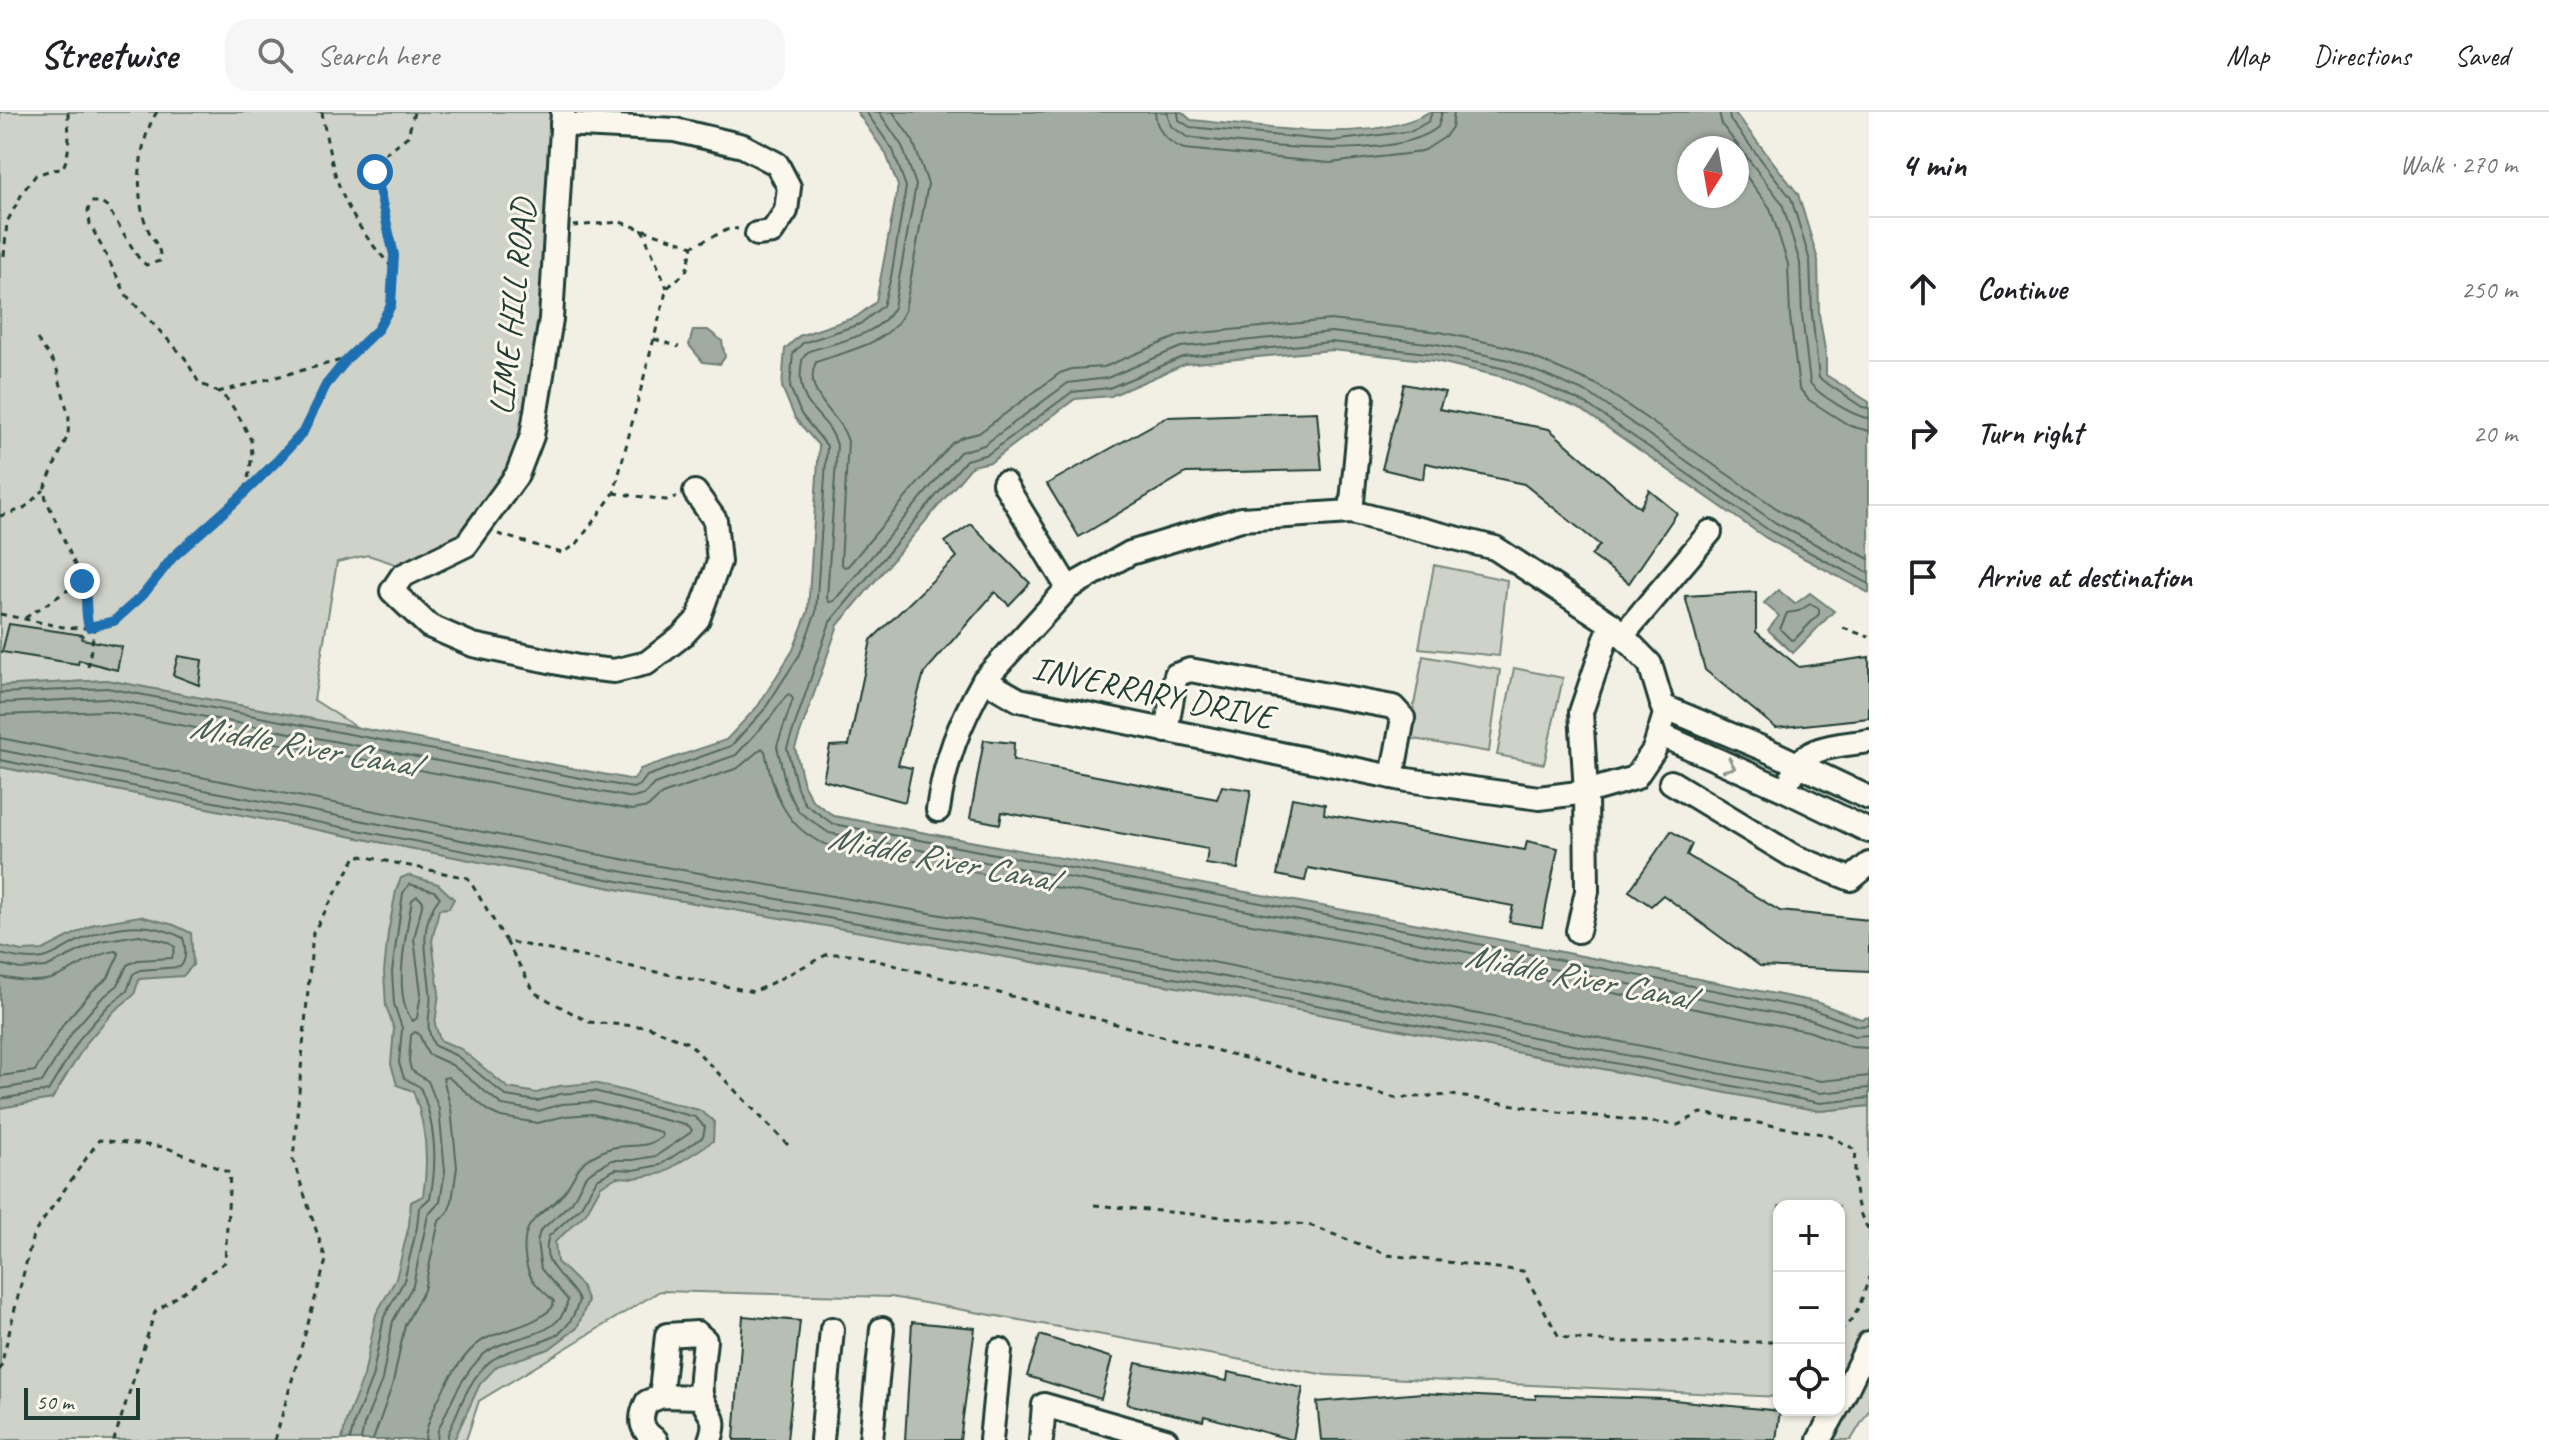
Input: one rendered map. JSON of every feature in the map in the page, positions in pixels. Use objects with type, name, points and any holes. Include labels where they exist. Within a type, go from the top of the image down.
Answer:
[{"type":"street","name":"LIME HILL ROAD","points":[[563,118],[551,319],[532,436],[517,475],[466,545],[402,576],[392,591],[429,626],[473,645],[578,667],[614,671],[647,663],[698,619],[719,562],[715,520],[695,492]]},
{"type":"street","points":[[563,118],[675,130],[743,146],[777,164],[789,187],[786,211],[772,232],[757,234]]},
{"type":"street","points":[[1351,512],[1362,397]]},
{"type":"street","points":[[1004,483],[1068,588]]},
{"type":"street","name":"INVERRARY DRIVE","points":[[1351,512],[1495,548],[1617,630],[1650,664],[1665,714],[1654,750],[1635,778],[1586,792],[1539,798],[1392,777],[1019,700],[984,680],[1068,588],[1130,553],[1241,519],[1351,512]]},
{"type":"street","points":[[1578,931],[1587,891],[1581,712],[1617,630],[1710,532]]},
{"type":"street","points":[[1166,731],[1176,675],[1190,670],[1393,707],[1403,718],[1392,777]]},
{"type":"street","points":[[938,810],[942,777],[952,743],[984,680]]},
{"type":"street","points":[[1662,706],[1869,798]]},
{"type":"street","points":[[1659,734],[1869,831]]},
{"type":"street","points":[[1787,791],[1796,764],[1808,753],[1869,741]]},
{"type":"street","points":[[1671,782],[1793,856],[1851,879],[1869,864]]},
{"type":"street","points":[[822,1440],[832,1329]]},
{"type":"street","points":[[871,1440],[882,1329]]},
{"type":"street","points":[[662,1383],[667,1335],[697,1333],[705,1340],[701,1397],[711,1412],[710,1440]]},
{"type":"street","points":[[1845,1393],[1869,1343]]},
{"type":"street","points":[[991,1440],[1000,1350]]},
{"type":"street","points":[[656,1440],[643,1429],[641,1420],[647,1402],[662,1396],[701,1397]]},
{"type":"street","points":[[1041,1440],[1044,1405],[1091,1430],[1166,1440]]},
{"type":"street","points":[[1819,1440],[1833,1416]]},
{"type":"path","points":[[4,256],[7,222],[24,190],[36,175],[62,169],[66,163],[69,149],[68,112]]},
{"type":"path","points":[[157,112],[148,129],[138,190],[141,211],[148,231],[158,246],[160,261],[146,265],[108,208],[100,202],[91,202],[88,210],[90,224],[127,296],[185,358],[199,383],[229,401],[251,440],[252,456],[246,490]]},
{"type":"path","points":[[322,112],[328,149],[351,212],[374,248],[394,270]]},
{"type":"path","points":[[0,614],[63,627],[89,627],[114,621],[143,595],[173,557],[303,432],[326,385],[378,329],[391,305],[394,255],[375,172],[382,156],[408,136],[414,112]]},
{"type":"path","points":[[556,228],[620,222],[693,246],[731,228],[757,234]]},
{"type":"path","points":[[642,229],[667,288]]},
{"type":"path","points":[[483,521],[501,537],[562,553],[576,545],[614,493],[667,288],[686,272],[693,246]]},
{"type":"path","points":[[0,516],[23,509],[44,489],[68,435],[69,417],[56,366],[37,339]]},
{"type":"path","points":[[654,339],[679,347]]},
{"type":"path","points":[[218,392],[348,358]]},
{"type":"path","points":[[44,489],[87,592],[85,615],[89,627]]},
{"type":"path","points":[[614,493],[666,500],[695,492]]},
{"type":"path","points":[[23,619],[82,581]]},
{"type":"path","points":[[88,667],[95,625]]},
{"type":"path","points":[[1843,628],[1869,637]]},
{"type":"path","points":[[275,1440],[326,1260],[293,1160],[313,933],[357,855],[468,878],[535,993],[589,1022],[649,1027],[689,1043],[788,1145]]},
{"type":"path","points":[[506,941],[754,992],[828,954],[852,954],[1396,1098],[1452,1095],[1559,1112],[1678,1125],[1701,1113],[1828,1135],[1856,1150],[1853,1185],[1859,1216],[1869,1230]]},
{"type":"path","points":[[0,1370],[33,1235],[99,1140],[165,1147],[230,1173],[225,1262],[155,1312],[114,1440]]},
{"type":"path","points":[[1094,1205],[1309,1225],[1388,1255],[1523,1271],[1559,1337],[1610,1342],[1773,1342]]},
{"type":"path","points":[[1845,1328],[1860,1305],[1869,1277]]},
{"type":"shaded area","points":[[0,112],[563,112],[532,436],[466,545],[398,565],[368,555],[337,562],[314,700],[358,728],[107,680],[0,686]]},
{"type":"shaded area","points":[[1434,565],[1507,580],[1499,656],[1419,648]]},
{"type":"shaded area","points":[[1423,656],[1500,670],[1489,752],[1408,738]]},
{"type":"shaded area","points":[[1514,668],[1563,678],[1544,764],[1497,755]]},
{"type":"shaded area","points":[[0,767],[637,893],[1206,992],[1820,1111],[1869,1106],[1869,1410],[1851,1440],[1819,1440],[1831,1416],[1845,1416],[1845,1388],[1863,1352],[1845,1370],[1845,1200],[1773,1200],[1773,1397],[1326,1375],[891,1297],[660,1291],[479,1401],[466,1440],[0,1440]]},
{"type":"water","name":"Middle River Canal","points":[[857,112],[1182,112],[1191,120],[1280,129],[1346,131],[1405,122],[1429,112],[1734,112],[1798,194],[1818,260],[1819,314],[1826,375],[1869,402],[1869,593],[1766,538],[1582,410],[1503,377],[1435,361],[1332,350],[1185,364],[1111,396],[1075,399],[991,462],[972,466],[838,625],[795,748],[804,785],[812,800],[834,816],[1419,924],[1816,1002],[1861,1019],[1869,1017],[1869,1106],[1820,1111],[1206,992],[637,893],[0,767],[0,686],[107,680],[634,780],[640,769],[726,740],[758,706],[793,650],[808,611],[819,446],[795,418],[782,387],[785,349],[799,336],[856,317],[876,302],[898,186],[886,154]]},
{"type":"water","points":[[693,330],[708,330],[722,341],[725,357],[720,364],[703,362],[689,345]]},
{"type":"water","points":[[1778,590],[1795,604],[1810,593],[1834,611],[1793,653],[1768,630],[1779,616],[1764,603]]},
{"type":"water","points":[[408,875],[438,884],[454,899],[449,908],[439,909],[432,941],[439,993],[435,1024],[440,1040],[461,1049],[508,1088],[537,1093],[559,1086],[594,1083],[699,1110],[714,1121],[713,1141],[663,1173],[635,1178],[617,1177],[601,1186],[586,1213],[555,1242],[557,1262],[581,1285],[588,1301],[577,1328],[549,1349],[497,1366],[480,1384],[454,1440],[342,1440],[364,1376],[376,1314],[396,1279],[409,1225],[411,1202],[423,1196],[425,1183],[426,1156],[421,1116],[413,1091],[397,1085],[391,1064],[394,1029],[386,1006],[384,972],[396,891],[401,878]]},
{"type":"water","points":[[140,916],[191,933],[193,965],[183,976],[139,979],[134,995],[114,1011],[87,1042],[52,1099],[0,1108],[0,946],[22,951],[43,950],[94,924]]},
{"type":"building","points":[[1404,384],[1445,392],[1439,409],[1549,429],[1640,508],[1649,490],[1677,513],[1629,583],[1591,555],[1600,545],[1524,484],[1425,463],[1423,479],[1382,469]]},
{"type":"building","points":[[1317,412],[1322,470],[1186,473],[1079,537],[1047,484],[1167,417]]},
{"type":"building","points":[[971,524],[1030,583],[1009,605],[995,592],[924,673],[898,765],[912,768],[905,802],[823,780],[830,746],[849,745],[871,640],[957,557],[945,542]]},
{"type":"building","points":[[1756,592],[1756,632],[1799,667],[1869,657],[1869,718],[1776,728],[1705,670],[1685,596]]},
{"type":"building","points":[[9,624],[83,635],[82,639],[122,647],[117,670],[79,660],[78,664],[2,652]]},
{"type":"building","points":[[178,656],[202,660],[199,685],[173,675]]},
{"type":"building","points":[[984,740],[1014,743],[1013,760],[1217,799],[1222,786],[1251,790],[1238,869],[1206,864],[1208,849],[1002,812],[1000,824],[970,818]]},
{"type":"building","points":[[1292,798],[1325,804],[1324,814],[1525,850],[1527,841],[1558,848],[1542,927],[1509,922],[1513,906],[1308,868],[1305,881],[1277,875]]},
{"type":"building","points":[[1671,831],[1692,844],[1687,855],[1780,911],[1869,920],[1869,971],[1760,966],[1663,895],[1651,906],[1629,891]]},
{"type":"building","points":[[743,1316],[800,1321],[787,1440],[734,1440]]},
{"type":"building","points":[[912,1322],[975,1328],[960,1440],[905,1440]]},
{"type":"building","points":[[1040,1335],[1112,1358],[1101,1399],[1027,1376]]},
{"type":"building","points":[[1136,1363],[1227,1381],[1228,1372],[1303,1388],[1293,1440],[1204,1416],[1203,1421],[1127,1404]]},
{"type":"building","points":[[1422,1393],[1536,1399],[1536,1395],[1664,1399],[1773,1410],[1773,1416],[1779,1416],[1776,1440],[1519,1437],[1321,1440],[1317,1402]]},
{"type":"route","points":[[82,581],[87,592],[85,615],[89,627],[114,621],[143,595],[173,557],[278,460],[303,432],[326,385],[378,329],[391,305],[394,255],[375,172]]}]
